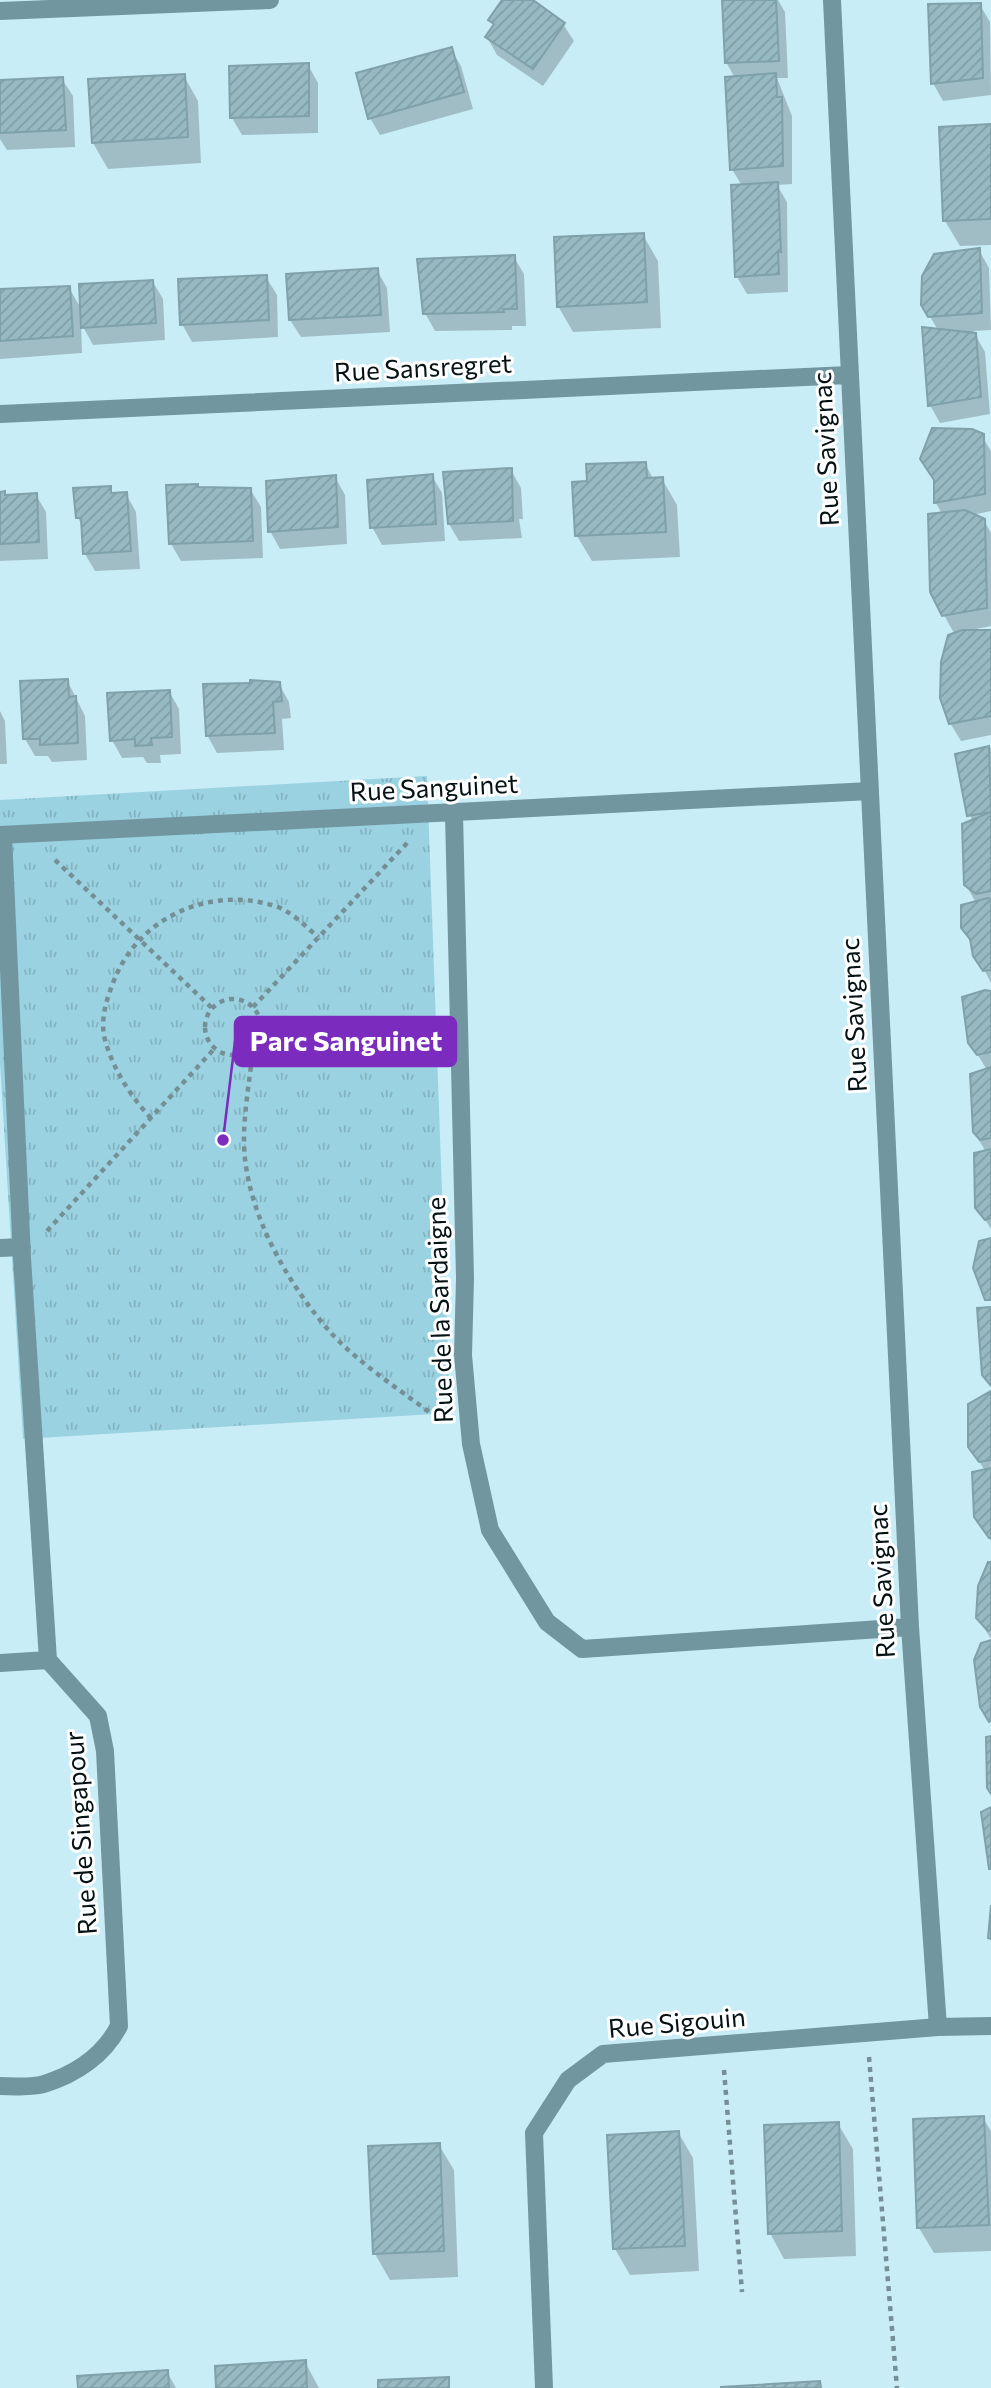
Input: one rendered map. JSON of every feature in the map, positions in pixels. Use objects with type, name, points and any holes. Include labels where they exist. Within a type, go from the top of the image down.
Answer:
[{"type":"street","points":[[0,11],[270,0]]},
{"type":"street","name":"Rue Savignac","points":[[832,0],[910,1627],[937,2027]]},
{"type":"street","name":"Rue Sansregret","points":[[0,414],[848,375]]},
{"type":"street","name":"Rue Sanguinet","points":[[1,835],[870,791]]},
{"type":"street","name":"Rue de la Sardaigne","points":[[454,814],[466,1278],[463,1355],[471,1444],[490,1530],[547,1622],[582,1649],[910,1627]]},
{"type":"street","points":[[0,1663],[48,1660],[22,1252],[1,835]]},
{"type":"street","points":[[0,1248],[22,1252]]},
{"type":"street","name":"Rue de Singapour","points":[[0,2086],[43,2084],[92,2060],[108,2047],[119,2025],[105,1752],[98,1716],[48,1660]]},
{"type":"street","name":"Rue Sigouin","points":[[544,2388],[534,2133],[568,2080],[603,2054],[937,2027],[991,2026]]},
{"type":"path","points":[[253,1007],[433,815]]},
{"type":"path","points":[[27,834],[212,1009]]},
{"type":"path","points":[[151,1118],[132,1098],[105,1040],[104,1007],[118,971],[139,939],[169,916],[205,902],[245,899],[277,907],[318,937]]},
{"type":"path","points":[[253,1046],[230,1055],[215,1048],[209,1041],[205,1024],[212,1009],[228,999],[246,1002],[253,1007],[261,1022],[258,1039],[253,1046],[244,1157],[253,1204],[267,1236],[298,1287],[333,1334],[471,1444]]},
{"type":"path","points":[[22,1252],[215,1048]]},
{"type":"path","points":[[867,2033],[897,2388]]},
{"type":"path","points":[[722,2045],[742,2292]]},
{"type":"green space","points":[[427,776],[450,1413],[23,1439],[0,1063],[0,800]]},
{"type":"building","points":[[502,0],[533,0],[565,23],[533,69],[485,37],[494,24],[488,20]]},
{"type":"building","points":[[722,0],[776,0],[779,61],[725,63]]},
{"type":"building","points":[[981,3],[983,78],[931,84],[928,4]]},
{"type":"building","points":[[452,47],[464,92],[368,119],[356,73]]},
{"type":"building","points":[[309,63],[309,116],[230,118],[229,66]]},
{"type":"building","points":[[776,73],[777,97],[782,97],[783,166],[730,170],[725,77]]},
{"type":"building","points":[[185,74],[188,137],[92,143],[88,79]]},
{"type":"building","points":[[63,77],[66,130],[0,133],[0,80]]},
{"type":"building","points":[[991,124],[991,219],[943,221],[939,127]]},
{"type":"building","points":[[778,182],[781,252],[778,252],[779,274],[735,277],[731,185]]},
{"type":"building","points":[[644,233],[647,302],[557,307],[554,237]]},
{"type":"building","points":[[980,248],[982,313],[928,317],[921,305],[922,276],[934,254]]},
{"type":"building","points":[[515,255],[517,309],[503,309],[504,312],[423,314],[417,259]]},
{"type":"building","points":[[378,268],[381,315],[289,320],[286,274]]},
{"type":"building","points":[[267,275],[269,320],[180,325],[178,279]]},
{"type":"building","points":[[153,280],[156,323],[81,328],[79,284]]},
{"type":"building","points":[[70,286],[73,336],[0,341],[0,289]]},
{"type":"building","points":[[922,327],[976,333],[981,397],[928,406]]},
{"type":"building","points":[[932,428],[972,429],[984,434],[985,494],[934,503],[934,480],[920,459]]},
{"type":"building","points":[[646,462],[647,478],[663,477],[666,532],[575,536],[572,482],[587,481],[586,464]]},
{"type":"building","points":[[512,468],[513,521],[448,524],[443,472]]},
{"type":"building","points":[[433,474],[436,524],[370,528],[367,480]]},
{"type":"building","points":[[336,475],[338,527],[268,532],[266,481]]},
{"type":"building","points":[[198,484],[198,487],[251,488],[253,541],[169,544],[166,485]]},
{"type":"building","points":[[111,486],[111,493],[127,492],[131,551],[83,554],[81,518],[76,518],[73,488]]},
{"type":"building","points":[[5,491],[5,495],[37,493],[39,542],[0,544],[0,492]]},
{"type":"building","points":[[965,510],[985,519],[987,608],[942,616],[930,592],[928,514]]},
{"type":"building","points":[[962,630],[991,630],[991,716],[949,724],[940,698],[941,662],[948,635]]},
{"type":"building","points":[[68,679],[69,697],[76,696],[78,743],[40,745],[40,739],[23,739],[20,681]]},
{"type":"building","points":[[250,680],[280,682],[282,701],[273,702],[275,733],[206,736],[203,684],[250,683]]},
{"type":"building","points":[[170,690],[172,737],[151,738],[152,745],[135,746],[135,739],[110,741],[107,693]]},
{"type":"building","points":[[989,746],[991,812],[967,816],[955,754]]},
{"type":"building","points":[[991,812],[991,891],[976,894],[964,885],[962,824]]},
{"type":"building","points":[[991,899],[991,970],[983,971],[973,956],[970,939],[961,928],[961,905]]},
{"type":"building","points":[[985,990],[991,991],[991,1052],[977,1055],[968,1043],[962,997]]},
{"type":"building","points":[[991,1067],[991,1138],[980,1140],[973,1132],[970,1074]]},
{"type":"building","points":[[991,1149],[991,1218],[985,1220],[975,1208],[974,1153]]},
{"type":"building","points":[[991,1238],[991,1300],[985,1300],[973,1268],[979,1241]]},
{"type":"building","points":[[991,1307],[991,1386],[982,1375],[977,1308]]},
{"type":"building","points":[[991,1391],[991,1460],[979,1462],[968,1447],[968,1404]]},
{"type":"building","points":[[991,1468],[989,1538],[974,1517],[972,1472]]},
{"type":"building","points":[[988,1562],[991,1562],[991,1630],[988,1631],[976,1618],[978,1586]]},
{"type":"building","points":[[991,1640],[989,1722],[980,1707],[974,1660],[981,1643]]},
{"type":"building","points":[[991,1736],[991,1794],[987,1788],[986,1737]]},
{"type":"building","points":[[991,1807],[991,1869],[989,1869],[981,1812]]},
{"type":"building","points":[[991,1905],[991,1939],[988,1938]]},
{"type":"building","points":[[984,2116],[989,2225],[917,2228],[913,2119]]},
{"type":"building","points":[[839,2122],[842,2231],[768,2234],[764,2125]]},
{"type":"building","points":[[679,2131],[685,2246],[613,2249],[607,2135]]},
{"type":"building","points":[[440,2143],[444,2251],[373,2254],[368,2146]]},
{"type":"building","points":[[306,2360],[307,2388],[216,2388],[215,2366]]},
{"type":"building","points":[[168,2370],[169,2388],[78,2388],[77,2376]]},
{"type":"building","points":[[449,2377],[449,2388],[378,2388],[378,2380]]},
{"type":"building","points":[[820,2381],[821,2388],[721,2388],[721,2387]]},
{"type":"place","name":"Parc Sanguinet","points":[[223,1140]]}]
